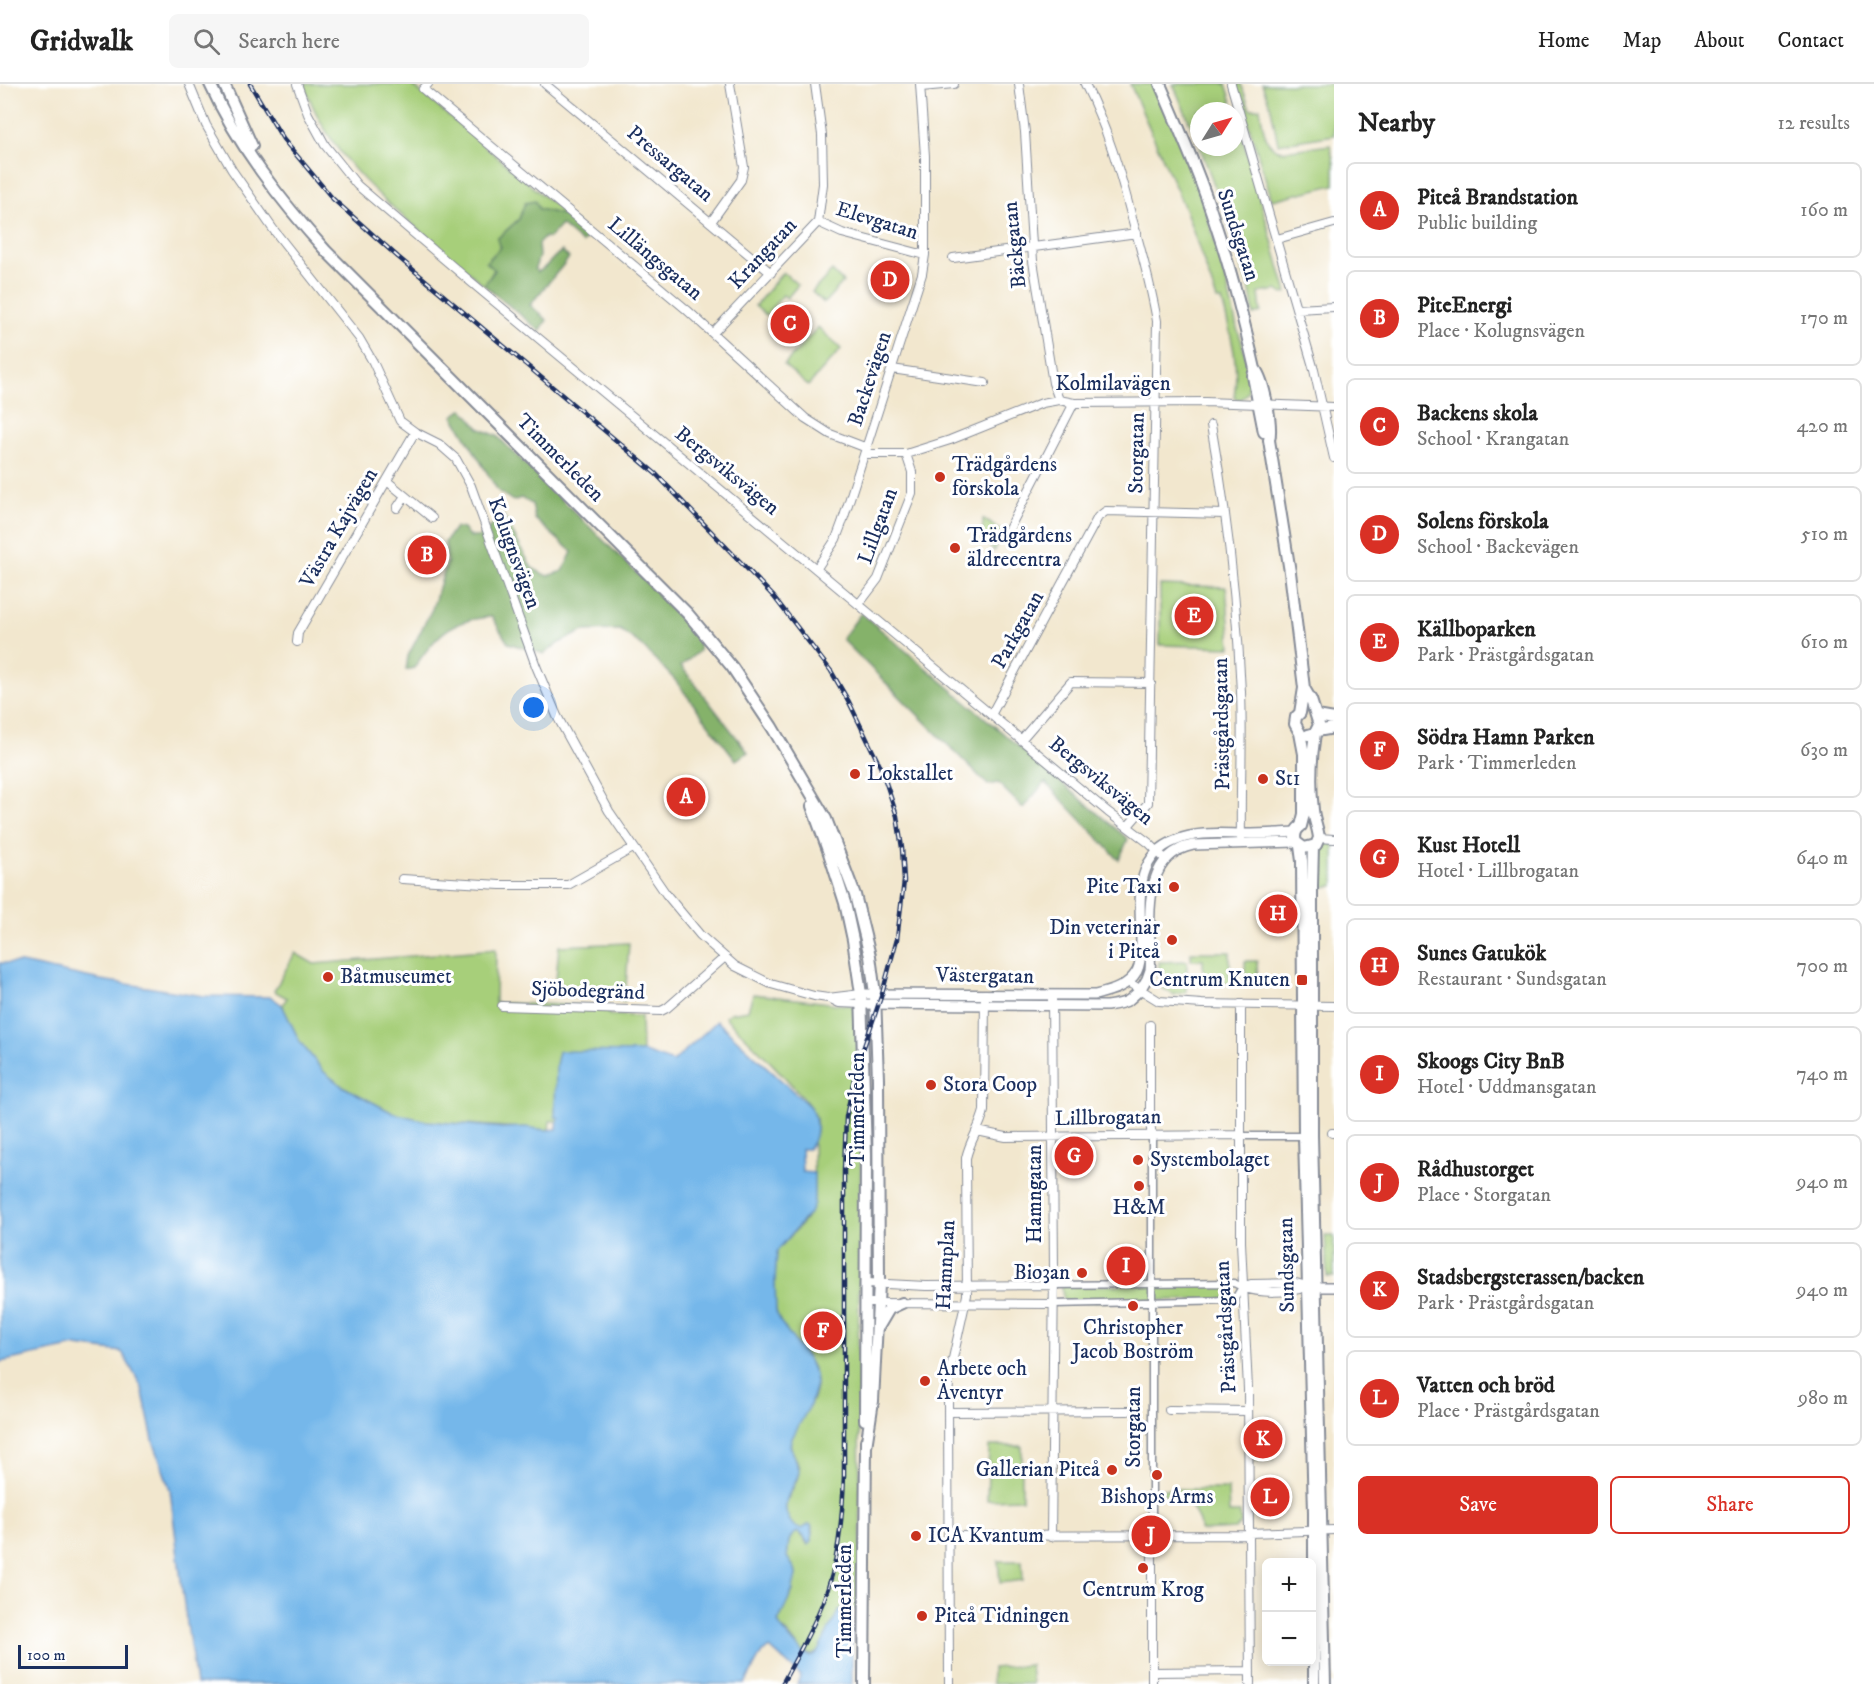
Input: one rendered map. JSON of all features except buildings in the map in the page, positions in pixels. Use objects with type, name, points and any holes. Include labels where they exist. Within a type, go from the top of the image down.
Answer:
[{"type":"main road","name":"Timmerleden","points":[[210,84],[223,113],[289,210],[326,251],[688,614],[732,667],[772,727],[826,819],[855,895],[870,956],[875,999],[878,1079],[879,1284],[872,1303],[866,1447],[864,1684]]},
{"type":"main road","name":"Timmerleden","points":[[224,84],[266,177]]},
{"type":"main road","name":"Sundsgatan","points":[[1160,84],[1217,227],[1241,308],[1255,369],[1261,375],[1262,405],[1271,433],[1269,440],[1290,572],[1304,688],[1300,713],[1296,717],[1295,724],[1300,732],[1304,754],[1304,814],[1298,836],[1302,861],[1308,1005],[1318,1531],[1325,1684]]},
{"type":"main road","name":"Sundsgatan","points":[[1304,688],[1311,700],[1319,725],[1312,756],[1312,803],[1316,842],[1308,1005]]},
{"type":"main road","points":[[1300,713],[1309,711],[1334,719]]},
{"type":"main road","points":[[1300,732],[1305,735],[1334,728]]},
{"type":"main road","name":"Timmerleden","points":[[804,784],[830,853],[845,903],[862,999],[867,1283],[876,1335],[872,1410],[866,1447]]},
{"type":"main road","points":[[1315,827],[1310,824],[1298,836],[1308,848],[1316,842]]},
{"type":"main road","points":[[876,1335],[884,1316],[889,1310],[902,1303]]},
{"type":"main road","name":"Sundsgatan","points":[[1314,1684],[1318,1531]]},
{"type":"street","name":"Kolugnsvägen","points":[[189,84],[206,125],[232,170],[273,229],[359,338],[373,362],[400,421],[415,432],[439,444],[456,459],[471,486],[536,666],[557,716],[609,811],[666,894],[700,935],[735,966],[771,984],[814,996],[862,999]]},
{"type":"street","name":"Bergsviksvägen","points":[[297,84],[308,114],[326,145],[357,185],[1108,812],[1128,826],[1164,860]]},
{"type":"street","name":"Pressargatan","points":[[545,84],[771,273]]},
{"type":"street","points":[[711,222],[741,180],[744,167],[730,84]]},
{"type":"street","name":"Krangatan","points":[[713,333],[818,222],[823,184],[822,135],[815,84]]},
{"type":"street","points":[[920,86],[954,84]]},
{"type":"street","name":"Bäckgatan","points":[[1019,84],[1025,132],[1031,247],[1053,383],[1059,400]]},
{"type":"street","name":"Storgatan","points":[[1085,84],[1104,125],[1118,165],[1153,294],[1157,321],[1148,803],[1128,826]]},
{"type":"street","points":[[1231,84],[1297,309],[1323,406],[1334,458]]},
{"type":"street","name":"Backevägen","points":[[817,568],[836,539],[922,274],[925,255],[925,156],[920,86]]},
{"type":"street","name":"Lillängsgatan","points":[[425,87],[687,310],[805,418],[830,434],[866,451]]},
{"type":"street","name":"Elevgatan","points":[[818,222],[842,233],[925,255]]},
{"type":"street","points":[[1277,239],[1334,224]]},
{"type":"street","points":[[953,258],[1137,233]]},
{"type":"street","points":[[1297,309],[1334,307]]},
{"type":"street","points":[[892,369],[985,382]]},
{"type":"street","name":"Kolmilavägen","points":[[866,451],[906,454],[950,440],[1042,403],[1059,400],[1074,403],[1156,401],[1334,407]]},
{"type":"street","points":[[1008,531],[1074,403]]},
{"type":"street","name":"Prästgårdsgatan","points":[[1211,424],[1220,468],[1234,595],[1241,693],[1241,839]]},
{"type":"street","name":"Västra Kajvägen","points":[[297,642],[298,633],[415,432]]},
{"type":"street","name":"Lillgatan","points":[[859,604],[878,579],[912,493],[912,472],[906,454]]},
{"type":"street","points":[[387,481],[432,518]]},
{"type":"street","points":[[397,508],[405,495]]},
{"type":"street","name":"Parkgatan","points":[[992,715],[1098,517],[1106,511],[1225,514]]},
{"type":"street","points":[[1022,740],[1071,682],[1151,683]]},
{"type":"street","points":[[1241,839],[1194,835],[1168,843],[1157,851],[1146,865],[1143,875],[1140,959],[1138,970],[1128,981],[1159,1001],[1334,1005]]},
{"type":"street","points":[[1139,990],[1144,985],[1150,970],[1152,890],[1155,874],[1164,860],[1187,846],[1241,839],[1298,836]]},
{"type":"street","points":[[1316,842],[1334,840]]},
{"type":"street","points":[[402,879],[500,885],[568,885],[633,848]]},
{"type":"street","name":"Sjöbodegränd","points":[[502,1006],[661,1011],[725,957]]},
{"type":"street","name":"Västergatan","points":[[862,999],[986,999],[1095,995],[1115,990],[1128,981]]},
{"type":"street","name":"Västergatan","points":[[986,999],[1052,1005],[1106,1006],[1127,1002],[1139,990]]},
{"type":"street","name":"Hamngatan","points":[[1051,1537],[1052,995]]},
{"type":"street","name":"Hamnplan","points":[[949,1684],[948,1412],[950,1372],[967,1285],[966,1158],[969,1145],[981,1125],[984,1110],[986,999]]},
{"type":"street","name":"Prästgårdsgatan","points":[[1241,1004],[1242,1287],[1248,1411],[1250,1684]]},
{"type":"street","name":"Storgatan","points":[[1150,1025],[1152,1684]]},
{"type":"street","name":"Lillbrogatan","points":[[977,1131],[1005,1137],[1300,1136]]},
{"type":"street","points":[[867,1283],[926,1286],[1234,1283],[1251,1291],[1334,1287]]},
{"type":"street","points":[[872,1303],[1053,1304],[1234,1300],[1242,1287]]},
{"type":"street","points":[[1169,1410],[1248,1411]]},
{"type":"street","points":[[948,1412],[1128,1411]]},
{"type":"street","points":[[948,1536],[1152,1537],[1334,1530]]},
{"type":"street","points":[[1152,1672],[1250,1671]]},
{"type":"green space","points":[[304,84],[411,84],[567,216],[525,203],[519,219],[497,239],[499,257],[484,285],[389,204],[354,169],[325,130]]},
{"type":"green space","points":[[1130,84],[1154,84],[1168,113],[1203,203],[1222,265],[1246,360],[1248,392],[1240,400],[1234,397],[1235,360],[1222,300],[1217,300],[1186,211]]},
{"type":"green space","points":[[1173,84],[1226,84],[1232,102],[1190,102],[1190,123]]},
{"type":"green space","points":[[1236,84],[1241,84],[1250,109],[1260,108],[1265,135],[1271,146],[1276,149],[1283,151],[1330,145],[1334,164],[1334,185],[1272,200],[1244,110],[1244,102],[1242,102]]},
{"type":"green space","points":[[1262,84],[1334,84],[1334,135],[1278,144],[1271,108]]},
{"type":"green space","points":[[1244,143],[1287,293],[1283,294],[1277,290],[1259,293],[1261,312],[1254,315],[1249,285],[1203,156],[1244,156]]},
{"type":"green space","points":[[535,201],[539,209],[567,216],[586,233],[586,239],[582,243],[561,225],[549,238],[545,237],[538,244],[539,256],[535,269],[538,272],[562,251],[569,258],[530,305],[547,320],[540,331],[484,285],[495,270],[486,262],[501,247],[497,239],[519,219],[525,203]]},
{"type":"green space","points":[[832,271],[843,282],[824,303],[812,292]]},
{"type":"green space","points":[[783,272],[798,285],[787,298],[783,295],[766,315],[755,306]]},
{"type":"green space","points":[[818,327],[841,349],[808,386],[784,365]]},
{"type":"green space","points":[[463,409],[479,428],[497,436],[656,592],[700,639],[699,651],[681,666],[748,752],[736,760],[675,680],[640,644],[620,630],[584,631],[559,643],[544,654],[508,643],[492,617],[478,618],[455,625],[446,631],[430,646],[414,668],[406,670],[408,656],[432,609],[447,563],[445,542],[455,527],[463,529],[470,537],[479,537],[503,515],[532,568],[547,576],[563,571],[572,552],[535,519],[532,504],[521,498],[513,501],[498,491],[453,416]]},
{"type":"green space","points":[[983,519],[1003,531],[994,551],[982,537]]},
{"type":"green space","points":[[1160,585],[1226,587],[1231,647],[1160,645]]},
{"type":"green space","points":[[861,613],[1128,839],[1119,860],[1045,782],[1023,808],[998,783],[988,785],[842,639]]},
{"type":"green space","points":[[1334,843],[1334,886],[1320,887],[1319,854],[1323,845]]},
{"type":"green space","points":[[629,943],[625,1001],[613,999],[599,992],[578,997],[555,991],[559,946]]},
{"type":"green space","points":[[496,949],[495,1003],[609,1006],[609,1015],[641,1016],[642,1056],[560,1121],[550,1121],[549,1130],[425,1121],[393,1113],[342,1086],[324,1072],[300,1042],[282,1005],[287,998],[274,991],[295,953],[314,964]]},
{"type":"green space","points":[[1191,952],[1230,952],[1230,977],[1238,978],[1239,983],[1203,984],[1203,960],[1191,960]]},
{"type":"green space","points":[[1187,961],[1186,992],[1174,995],[1159,986],[1159,962]]},
{"type":"green space","points":[[1245,961],[1257,961],[1258,985],[1245,986]]},
{"type":"green space","points":[[753,994],[854,1006],[857,1018],[861,1154],[858,1363],[862,1610],[842,1608],[817,1653],[812,1654],[803,1652],[778,1622],[793,1591],[796,1575],[787,1557],[790,1539],[798,1532],[808,1545],[812,1541],[812,1526],[809,1524],[802,1529],[796,1528],[789,1520],[786,1505],[798,1478],[799,1470],[791,1445],[792,1435],[813,1399],[816,1386],[815,1375],[806,1356],[785,1330],[780,1320],[776,1310],[774,1288],[777,1251],[805,1220],[814,1203],[813,1140],[816,1132],[816,1118],[803,1097],[725,1017],[730,1013],[748,1010]]},
{"type":"green space","points":[[1325,1236],[1334,1236],[1334,1277],[1327,1277]]},
{"type":"green space","points":[[1232,1284],[1233,1299],[1063,1302],[1062,1286]]},
{"type":"green space","points":[[1271,1417],[1274,1460],[1255,1461],[1253,1418]]},
{"type":"green space","points":[[989,1446],[1022,1446],[1022,1499],[987,1500]]},
{"type":"green space","points":[[1161,1489],[1228,1489],[1229,1513],[1240,1513],[1241,1524],[1235,1529],[1200,1531],[1196,1515],[1185,1501],[1177,1495],[1162,1494]]},
{"type":"green space","points":[[998,1561],[1022,1561],[1023,1580],[1000,1583]]},
{"type":"green space","points":[[1030,1665],[1032,1684],[992,1684],[992,1668]]},
{"type":"water","points":[[0,963],[21,963],[101,980],[204,996],[271,997],[282,1005],[300,1042],[324,1072],[342,1086],[393,1113],[426,1121],[503,1128],[557,1129],[558,1117],[555,1117],[556,1065],[559,1051],[644,1052],[673,1062],[717,1021],[809,1106],[816,1122],[814,1140],[808,1149],[801,1149],[802,1172],[814,1173],[814,1203],[811,1211],[777,1251],[776,1311],[779,1320],[809,1361],[816,1384],[810,1405],[791,1440],[790,1445],[799,1472],[786,1505],[788,1517],[793,1525],[802,1529],[811,1525],[812,1541],[809,1545],[798,1532],[790,1539],[787,1557],[796,1575],[792,1592],[778,1622],[796,1645],[812,1656],[817,1653],[839,1610],[848,1609],[852,1618],[852,1684],[797,1684],[801,1676],[770,1648],[762,1652],[745,1684],[196,1684],[170,1490],[153,1440],[142,1388],[122,1352],[76,1346],[0,1362]]},
{"type":"railway","points":[[250,84],[283,139],[333,199],[398,257],[656,474],[774,597],[831,671],[849,702],[881,768],[897,816],[904,881],[897,939],[882,994],[856,1070],[846,1117],[844,1475],[839,1540],[831,1578],[820,1610],[782,1684]]},
{"type":"place","name":"Solens förskola","points":[[890,280]]},
{"type":"place","name":"Backens skola","points":[[790,324]]},
{"type":"place","name":"Trädgårdens förskola","points":[[940,477]]},
{"type":"place","name":"Trädgårdens äldrecentra","points":[[955,548]]},
{"type":"place","name":"PiteEnergi","points":[[427,555]]},
{"type":"place","name":"Källboparken","points":[[1194,616]]},
{"type":"place","name":"Lokstallet","points":[[855,774]]},
{"type":"place","name":"St1","points":[[1263,779]]},
{"type":"place","name":"Piteå Brandstation","points":[[686,797]]},
{"type":"place","name":"Pite Taxi","points":[[1174,887]]},
{"type":"place","name":"Sunes Gatukök","points":[[1278,914]]},
{"type":"place","name":"Din veterinär i Piteå","points":[[1172,940]]},
{"type":"place","name":"Båtmuseumet","points":[[328,977]]},
{"type":"place","name":"Centrum Knuten","points":[[1302,980]]},
{"type":"place","name":"Stora Coop","points":[[931,1085]]},
{"type":"place","name":"Kust Hotell","points":[[1074,1156]]},
{"type":"place","name":"Systembolaget","points":[[1138,1160]]},
{"type":"place","name":"H&M","points":[[1139,1186]]},
{"type":"place","name":"Skoogs City BnB","points":[[1126,1266]]},
{"type":"place","name":"Bio3an","points":[[1082,1273]]},
{"type":"place","name":"Christopher Jacob Boström","points":[[1133,1306]]},
{"type":"place","name":"Södra Hamn Parken","points":[[823,1331]]},
{"type":"place","name":"Arbete och Äventyr","points":[[925,1381]]},
{"type":"place","name":"Stadsbergsterassen/backen","points":[[1263,1439]]},
{"type":"place","name":"Gallerian Piteå","points":[[1112,1470]]},
{"type":"place","name":"Bishops Arms","points":[[1157,1475]]},
{"type":"place","name":"Vatten och bröd","points":[[1270,1497]]},
{"type":"place","name":"Rådhustorget","points":[[1151,1535]]},
{"type":"place","name":"ICA Kvantum","points":[[916,1536]]},
{"type":"place","name":"Centrum Krog","points":[[1143,1568]]},
{"type":"place","name":"Piteå Tidningen","points":[[922,1616]]}]
